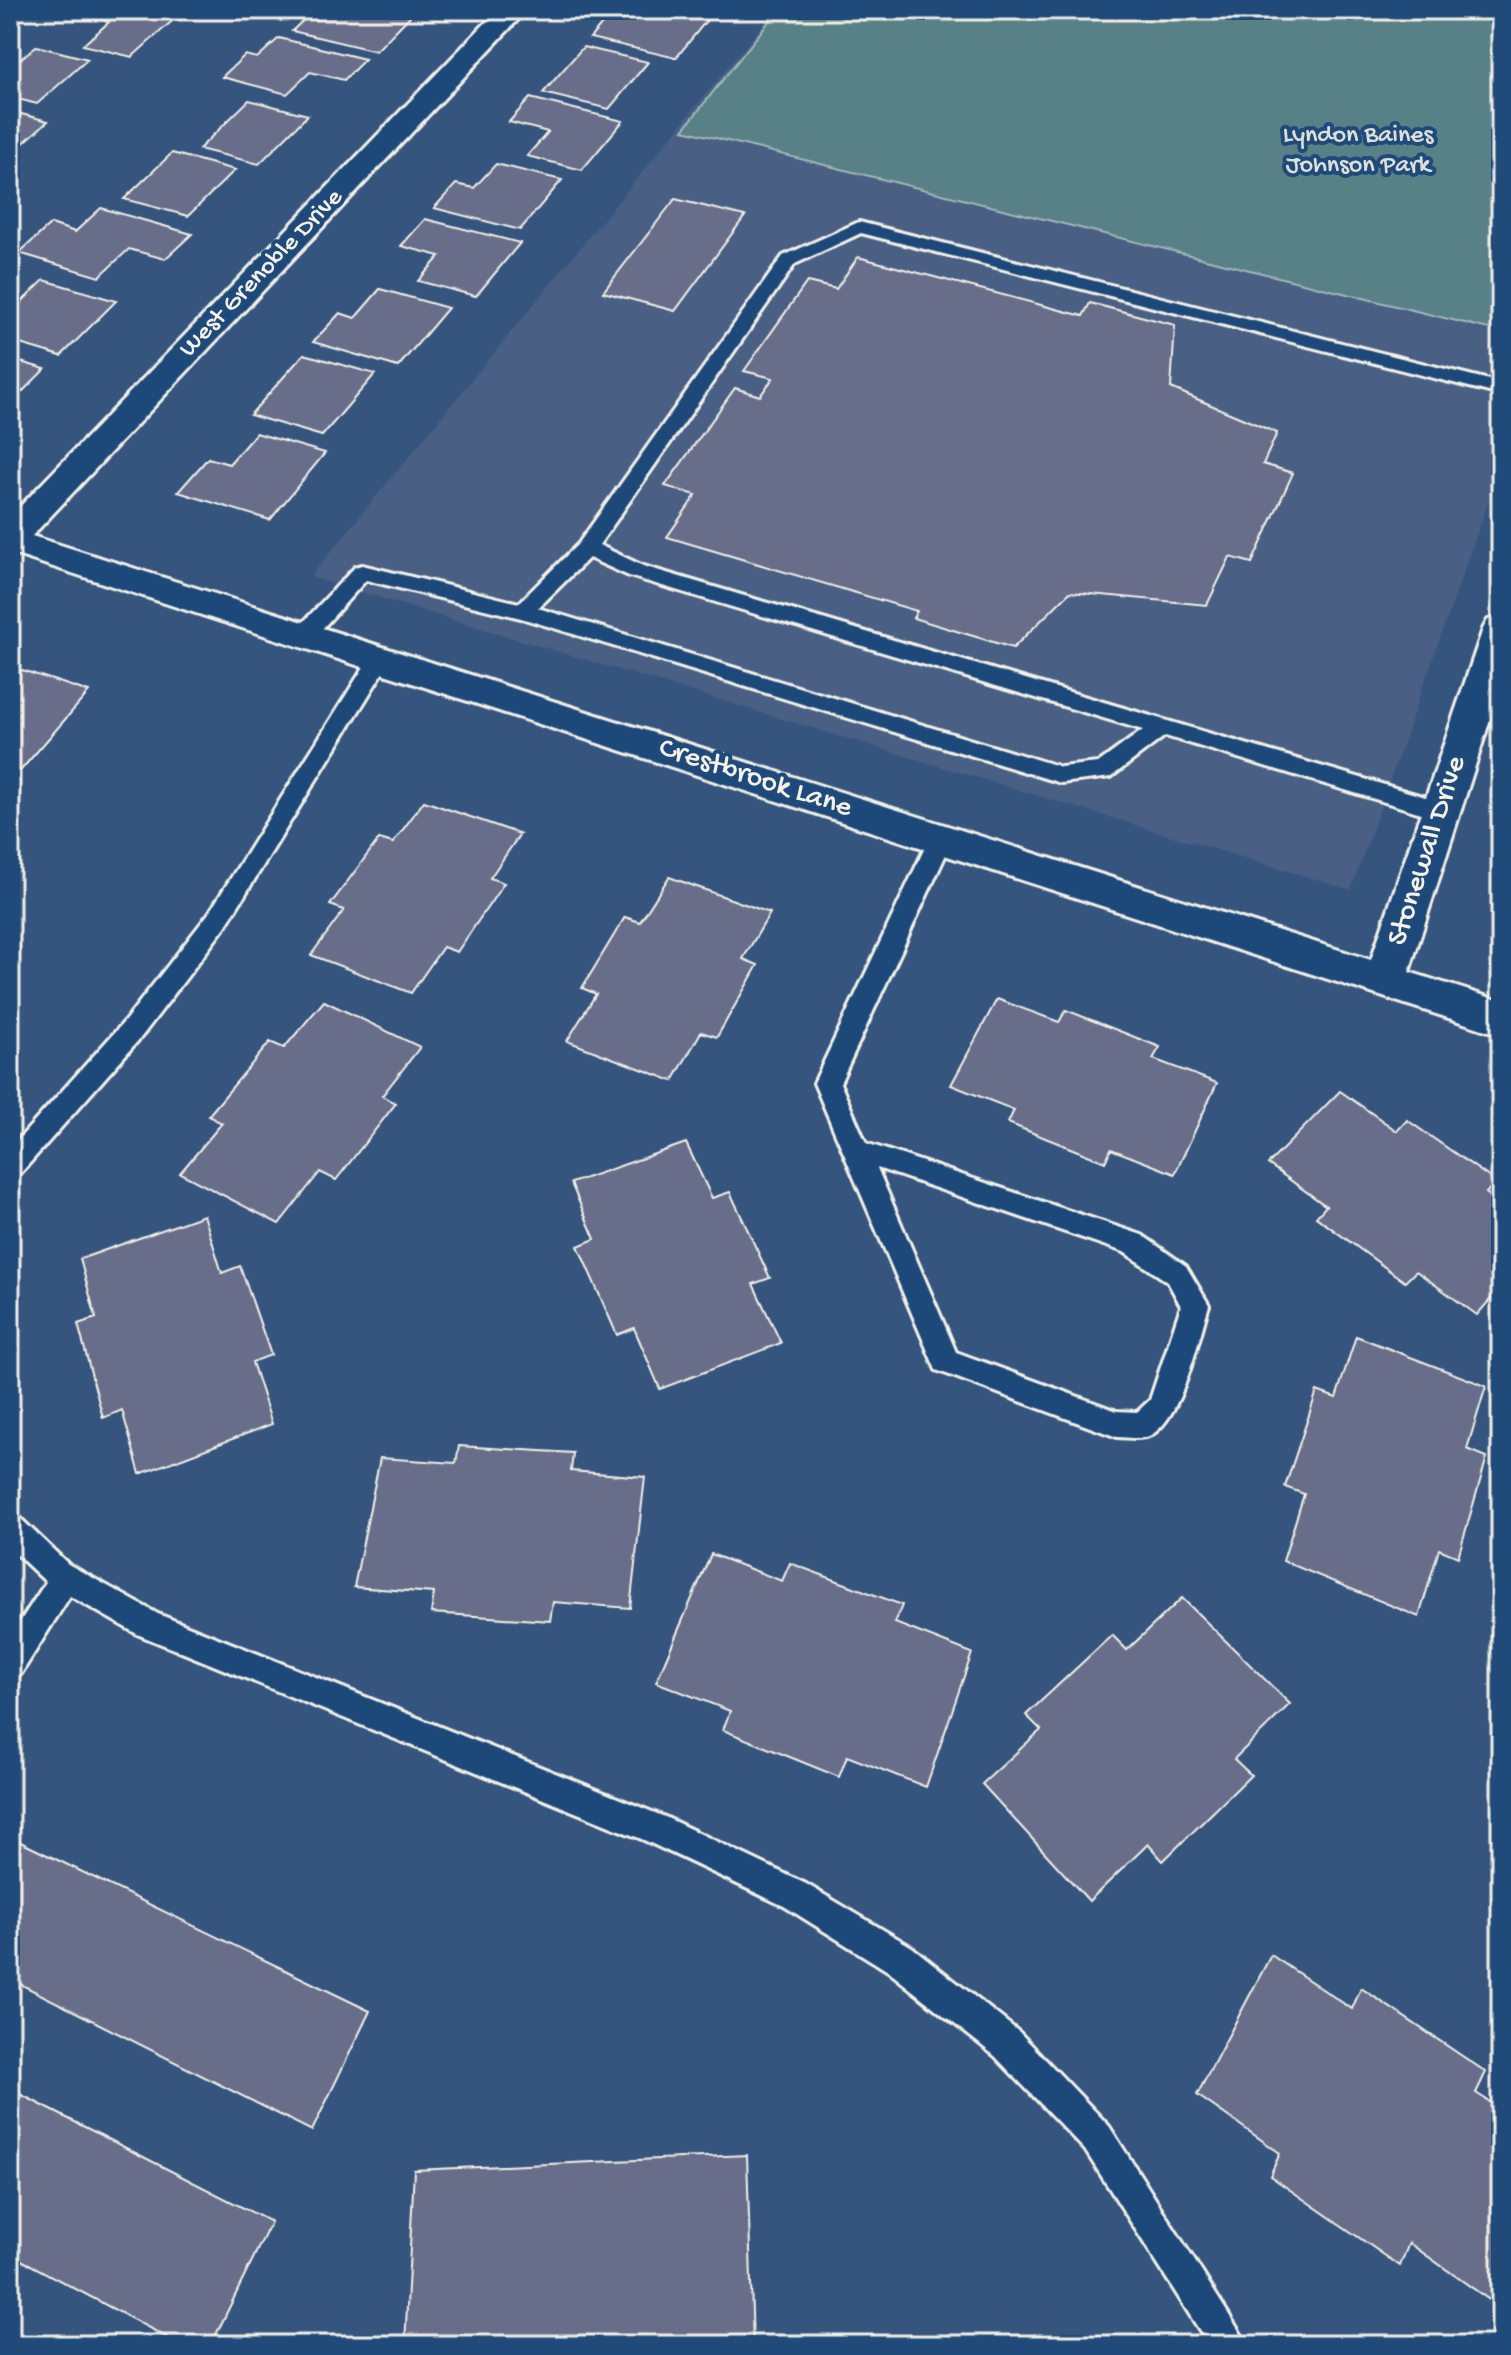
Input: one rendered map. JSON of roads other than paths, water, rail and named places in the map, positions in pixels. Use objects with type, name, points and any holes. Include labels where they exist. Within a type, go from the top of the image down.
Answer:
[{"type":"street","name":"West Grenoble Drive","points":[[10,539],[513,10]]},
{"type":"street","name":"Crestbrook Lane","points":[[10,539],[1501,1018]]},
{"type":"street","name":"Stonewall Drive","points":[[1385,981],[1501,629]]},
{"type":"lane","points":[[523,611],[586,548],[789,260],[859,227],[1501,389]]},
{"type":"lane","points":[[586,548],[636,571],[1441,810]]},
{"type":"lane","points":[[304,635],[362,572],[523,611],[1061,775],[1103,771],[1162,727]]},
{"type":"lane","points":[[10,1167],[133,1029],[217,920],[380,659]]},
{"type":"lane","points":[[857,1151],[1133,1243],[1177,1274],[1195,1305],[1161,1408],[1143,1425],[1117,1424],[946,1361],[827,1083],[941,839]]},
{"type":"lane","points":[[10,1528],[65,1578],[148,1624],[654,1828],[795,1895],[900,1959],[1007,2044],[1097,2138],[1230,2345]]},
{"type":"lane","points":[[10,1664],[65,1578]]},
{"type":"park label","name":"Lyndon Baines Johnson Park","points":[[1358,151]]}]
